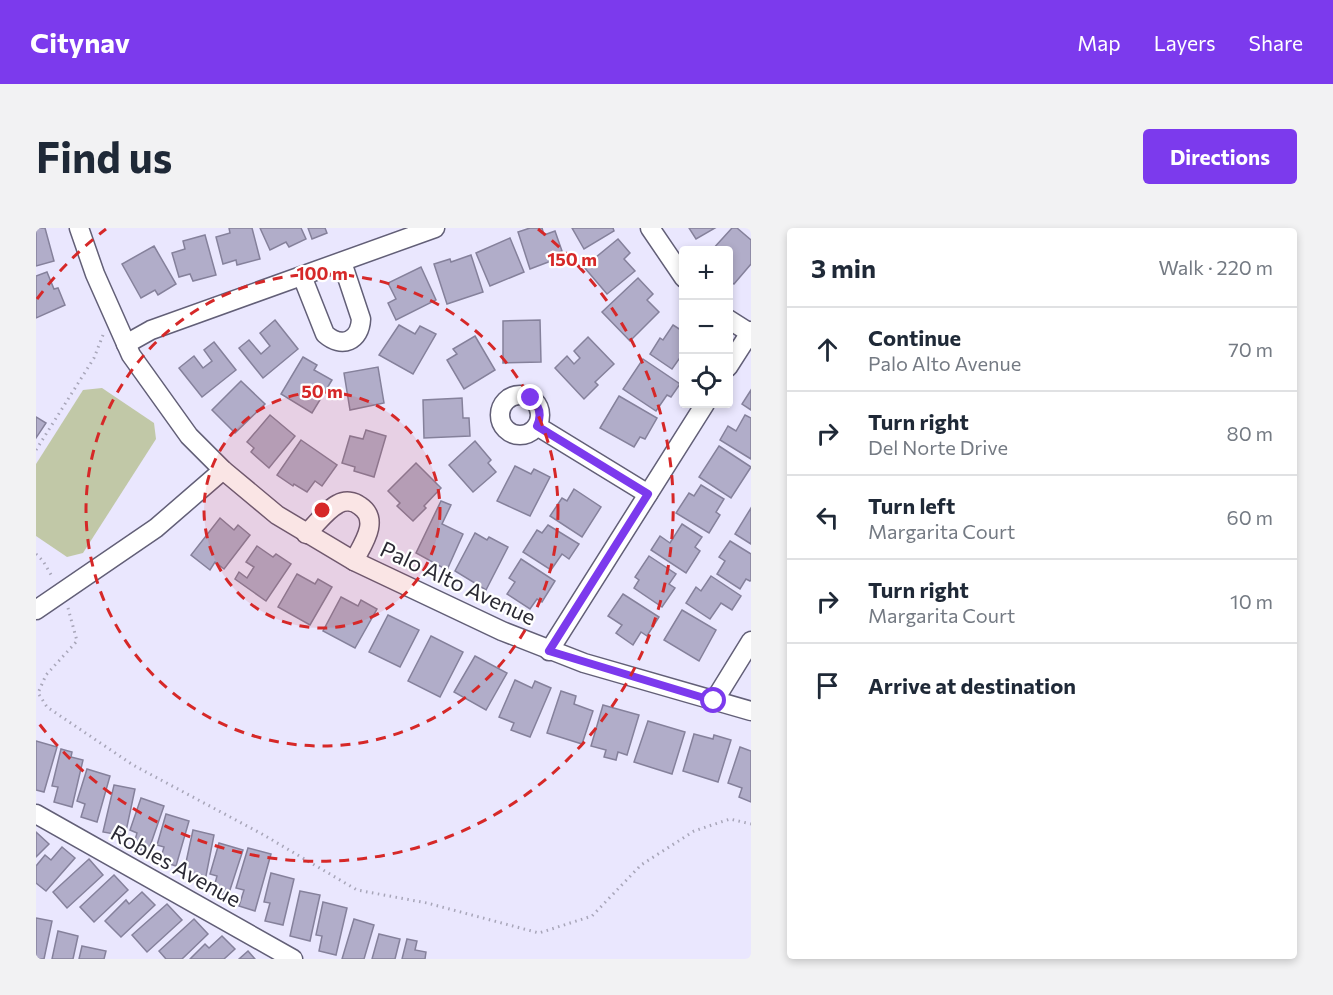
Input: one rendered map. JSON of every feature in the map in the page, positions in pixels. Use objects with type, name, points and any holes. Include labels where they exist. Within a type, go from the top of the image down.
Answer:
[{"type":"street","name":"Palo Alto Avenue","points":[[80,228],[95,274],[137,364],[189,436],[223,470],[277,515],[354,561],[502,632],[549,651],[751,711]]},
{"type":"street","points":[[126,344],[151,330],[435,228]]},
{"type":"street","points":[[650,228],[679,271]]},
{"type":"street","points":[[302,276],[325,334],[340,343],[349,341],[361,328],[361,319],[342,262]]},
{"type":"street","points":[[733,321],[751,332],[733,361]]},
{"type":"street","points":[[549,651],[702,408]]},
{"type":"street","points":[[537,426],[648,494]]},
{"type":"street","points":[[36,610],[156,528],[223,470]]},
{"type":"street","name":"Palo Alto Avenue","points":[[306,534],[336,504],[346,501],[356,502],[369,516],[370,526],[354,561]]},
{"type":"street","points":[[714,701],[751,641]]},
{"type":"street","name":"Robles Avenue","points":[[36,814],[293,959]]},
{"type":"path","points":[[36,450],[94,358],[111,311]]},
{"type":"path","points":[[36,554],[43,561],[61,593],[71,614],[78,641],[46,675],[38,693],[48,707],[133,765],[262,834],[357,890],[428,903],[539,933],[592,916],[640,865],[694,831],[730,819],[751,824]]},
{"type":"green space","points":[[102,388],[154,423],[156,439],[83,553],[67,557],[36,536],[36,464],[83,390]]},
{"type":"building","points":[[36,228],[45,228],[54,261],[36,266]]},
{"type":"building","points":[[229,228],[252,228],[260,259],[237,265],[236,260],[223,264],[216,237],[230,233]]},
{"type":"building","points":[[260,228],[301,228],[306,239],[289,247],[286,242],[270,250]]},
{"type":"building","points":[[308,228],[325,228],[327,233],[312,239]]},
{"type":"building","points":[[530,228],[542,228],[544,235],[555,231],[562,251],[549,255],[551,261],[530,269],[518,232]]},
{"type":"building","points":[[572,228],[613,228],[614,231],[584,249]]},
{"type":"building","points":[[689,228],[715,228],[696,239]]},
{"type":"building","points":[[732,228],[737,228],[751,240],[751,264],[734,284],[733,246],[716,246]]},
{"type":"building","points":[[205,235],[216,275],[193,281],[190,274],[179,277],[172,253],[185,249],[183,241]]},
{"type":"building","points":[[510,238],[524,272],[490,286],[476,253]]},
{"type":"building","points":[[618,239],[630,253],[624,259],[635,271],[607,294],[584,267]]},
{"type":"building","points":[[154,246],[176,284],[158,295],[155,290],[141,298],[122,264]]},
{"type":"building","points":[[471,255],[483,292],[447,304],[434,264],[450,259],[451,262]]},
{"type":"building","points":[[421,267],[436,300],[396,320],[388,303],[396,299],[388,283]]},
{"type":"building","points":[[47,272],[54,289],[58,288],[65,305],[36,318],[36,276]]},
{"type":"building","points":[[638,278],[653,294],[647,300],[659,312],[630,341],[602,312]]},
{"type":"building","points":[[275,320],[298,349],[263,378],[239,348],[249,340],[261,354],[270,346],[260,333]]},
{"type":"building","points":[[540,320],[541,362],[503,363],[503,321]]},
{"type":"building","points":[[399,325],[415,334],[420,326],[436,334],[413,374],[379,355]]},
{"type":"building","points":[[673,325],[679,329],[679,359],[672,369],[650,354],[660,338],[663,340]]},
{"type":"building","points":[[475,336],[495,370],[464,389],[447,360],[457,354],[453,349]]},
{"type":"building","points":[[588,337],[614,364],[595,382],[598,385],[584,399],[555,368],[567,356],[574,364],[580,358],[574,351]]},
{"type":"building","points":[[214,342],[236,370],[202,397],[179,368],[194,356],[203,368],[212,361],[204,350]]},
{"type":"building","points":[[303,357],[317,365],[314,370],[332,380],[312,413],[281,394]]},
{"type":"building","points":[[643,359],[679,383],[671,397],[667,395],[656,411],[623,389]]},
{"type":"building","points":[[378,367],[384,403],[350,410],[344,373]]},
{"type":"building","points":[[241,381],[265,404],[235,433],[212,410]]},
{"type":"building","points":[[751,390],[751,410],[742,404]]},
{"type":"building","points":[[619,396],[657,418],[645,439],[640,437],[634,447],[600,428]]},
{"type":"building","points":[[462,398],[463,418],[469,418],[470,436],[424,438],[423,400]]},
{"type":"building","points":[[270,415],[295,436],[269,468],[251,452],[254,448],[247,442]]},
{"type":"building","points":[[745,415],[751,418],[751,459],[720,440],[728,426],[736,431]]},
{"type":"building","points":[[36,417],[46,423],[36,438]]},
{"type":"building","points":[[366,430],[386,436],[374,477],[354,471],[355,467],[342,463],[350,436],[363,439]]},
{"type":"building","points":[[301,440],[337,465],[322,486],[315,481],[307,492],[277,475]]},
{"type":"building","points":[[475,441],[491,460],[488,463],[496,472],[473,492],[449,465]]},
{"type":"building","points":[[719,446],[751,467],[731,498],[699,477]]},
{"type":"building","points":[[416,463],[441,488],[413,521],[397,506],[400,503],[388,491]]},
{"type":"building","points":[[515,466],[531,474],[534,469],[550,477],[530,516],[497,501]]},
{"type":"building","points":[[701,485],[724,499],[716,512],[720,515],[709,533],[676,513],[689,493],[694,496]]},
{"type":"building","points":[[574,489],[601,507],[582,537],[550,516],[562,498],[567,501]]},
{"type":"building","points":[[441,501],[451,505],[442,524],[463,534],[447,570],[416,553]]},
{"type":"building","points":[[751,508],[751,544],[735,534]]},
{"type":"building","points":[[220,518],[234,530],[238,525],[250,535],[224,569],[215,562],[210,570],[191,555]]},
{"type":"building","points":[[682,524],[702,537],[695,547],[700,551],[686,573],[651,550],[660,536],[670,543]]},
{"type":"building","points":[[548,525],[579,544],[569,559],[562,554],[551,570],[523,552],[537,530],[542,533]]},
{"type":"building","points":[[475,533],[508,547],[486,590],[455,571]]},
{"type":"building","points":[[730,541],[751,554],[751,580],[746,579],[740,589],[717,574],[725,561],[719,557]]},
{"type":"building","points":[[257,546],[273,557],[276,554],[291,564],[266,601],[235,579],[239,572],[247,578],[254,567],[246,562]]},
{"type":"building","points":[[649,556],[676,574],[669,584],[675,588],[662,607],[634,588],[639,580],[635,577]]},
{"type":"building","points":[[521,559],[555,581],[542,602],[537,599],[530,609],[507,594],[515,582],[509,578]]},
{"type":"building","points":[[297,574],[315,584],[318,579],[332,587],[310,625],[278,607]]},
{"type":"building","points":[[711,576],[741,596],[732,610],[721,603],[710,619],[686,603],[696,587],[701,591]]},
{"type":"building","points":[[623,594],[659,617],[647,636],[641,632],[633,645],[616,633],[622,625],[608,616]]},
{"type":"building","points":[[341,597],[358,606],[361,600],[377,609],[355,648],[323,631]]},
{"type":"building","points":[[682,610],[716,630],[699,661],[664,640]]},
{"type":"building","points":[[388,615],[419,630],[400,667],[369,652]]},
{"type":"building","points":[[431,636],[463,652],[440,697],[408,681]]},
{"type":"building","points":[[475,656],[507,673],[486,710],[454,692]]},
{"type":"building","points":[[515,680],[532,688],[535,681],[551,688],[530,737],[511,730],[514,723],[499,717]]},
{"type":"building","points":[[561,691],[576,696],[574,704],[593,711],[582,744],[547,733]]},
{"type":"building","points":[[603,705],[639,715],[627,755],[618,752],[616,760],[604,757],[606,750],[591,746]]},
{"type":"building","points":[[648,721],[685,732],[672,774],[634,762]]},
{"type":"building","points":[[694,734],[713,739],[714,735],[731,740],[718,782],[683,771]]},
{"type":"building","points":[[36,741],[57,747],[44,792],[36,790]]},
{"type":"building","points":[[740,747],[751,751],[751,802],[739,797],[742,788],[728,783]]},
{"type":"building","points":[[61,749],[72,752],[71,757],[83,760],[72,807],[54,802],[58,787],[52,786]]},
{"type":"building","points":[[87,769],[110,776],[97,822],[81,817],[85,804],[77,801]]},
{"type":"building","points":[[114,785],[135,789],[125,836],[103,832]]},
{"type":"building","points":[[141,798],[164,806],[148,852],[133,847],[137,833],[130,830]]},
{"type":"building","points":[[166,814],[189,821],[176,866],[160,861],[164,847],[157,845]]},
{"type":"building","points":[[193,830],[214,835],[205,881],[183,876]]},
{"type":"building","points":[[36,832],[49,844],[36,857]]},
{"type":"building","points":[[219,843],[243,850],[228,896],[213,891],[217,876],[210,874]]},
{"type":"building","points":[[62,847],[75,858],[46,891],[36,883],[36,866],[45,855],[51,860]]},
{"type":"building","points":[[248,848],[271,854],[255,911],[239,906],[244,890],[236,888]]},
{"type":"building","points":[[89,859],[103,875],[67,908],[53,892]]},
{"type":"building","points":[[271,873],[294,879],[283,925],[265,921],[270,903],[264,902]]},
{"type":"building","points":[[114,875],[128,890],[94,922],[80,907]]},
{"type":"building","points":[[300,891],[320,895],[310,941],[290,936]]},
{"type":"building","points":[[142,892],[155,905],[121,937],[105,921],[126,900],[129,904]]},
{"type":"building","points":[[323,902],[347,908],[336,955],[319,951],[322,936],[316,935]]},
{"type":"building","points":[[167,904],[182,920],[147,952],[132,935]]},
{"type":"building","points":[[36,918],[52,921],[44,959],[36,959]]},
{"type":"building","points":[[194,919],[208,934],[182,959],[166,959],[159,951]]},
{"type":"building","points":[[354,919],[374,925],[364,959],[342,959]]},
{"type":"building","points":[[58,931],[78,936],[73,959],[52,959]]},
{"type":"building","points":[[379,934],[400,939],[395,959],[372,959]]},
{"type":"building","points":[[222,936],[235,949],[224,959],[190,959],[205,944],[209,948]]},
{"type":"building","points":[[407,939],[417,941],[415,950],[426,952],[425,959],[402,959]]},
{"type":"building","points":[[82,946],[106,951],[104,959],[79,959]]},
{"type":"building","points":[[248,951],[255,959],[239,959]]},
{"type":"route","points":[[531,398],[539,408],[537,426],[648,494],[549,651],[714,701]]}]
